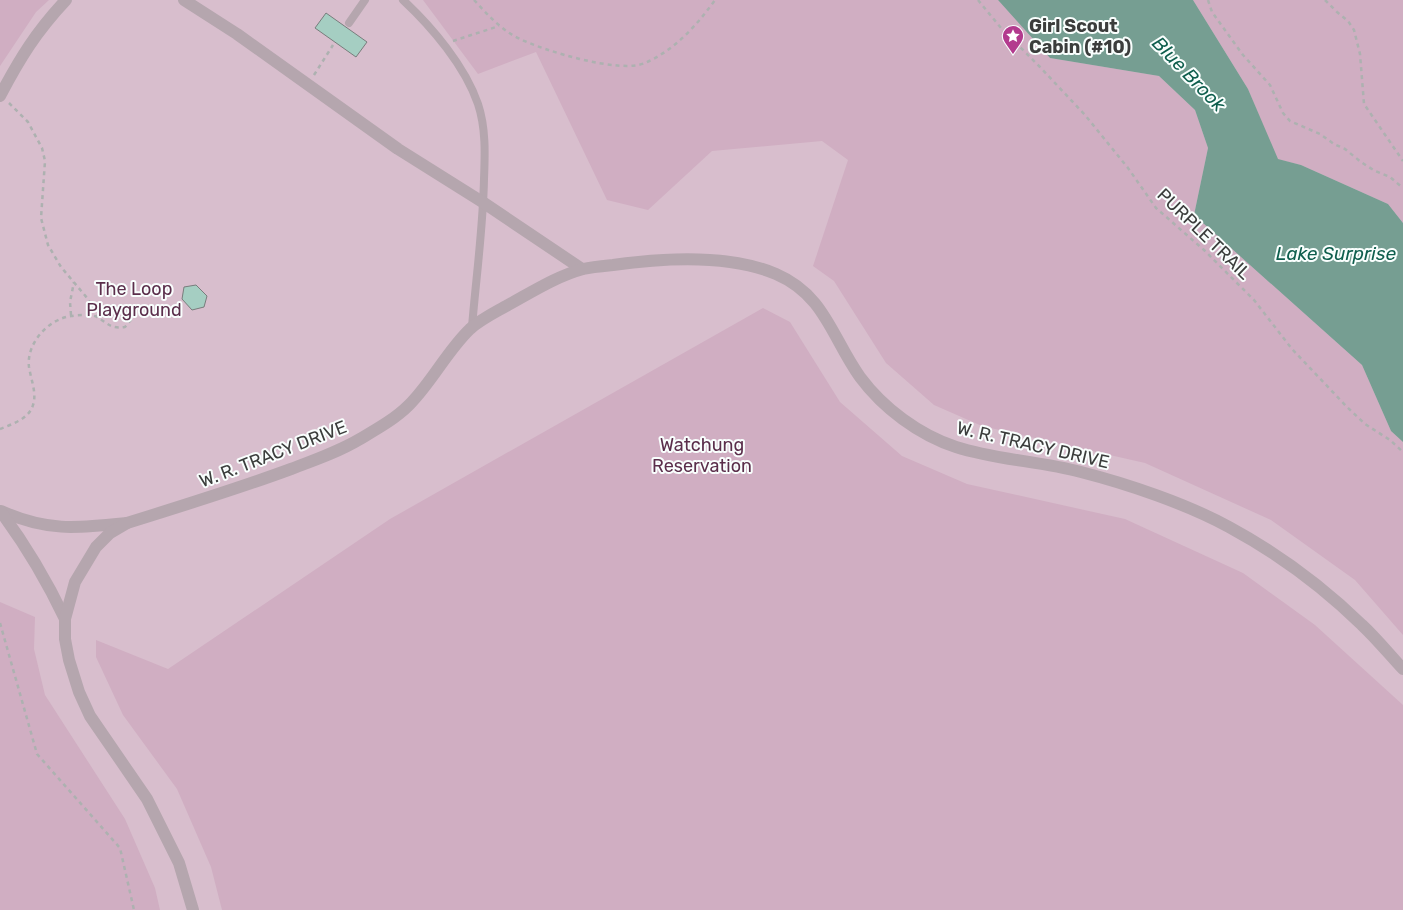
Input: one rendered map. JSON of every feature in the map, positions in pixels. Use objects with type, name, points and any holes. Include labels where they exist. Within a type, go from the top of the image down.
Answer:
[{"type":"street","points":[[3,99],[18,61],[34,37],[66,0]]},
{"type":"street","points":[[184,0],[237,34],[398,149],[484,203],[582,269]]},
{"type":"street","name":"W. R. TRACY DRIVE","points":[[0,511],[32,523],[82,528],[127,523],[246,486],[334,453],[393,419],[410,405],[472,327],[541,286],[582,269],[640,261],[691,260],[737,264],[778,275],[808,295],[823,313],[859,376],[893,412],[930,436],[977,453],[1060,466],[1087,473],[1168,500],[1226,525],[1268,550],[1317,586],[1362,625],[1403,669]]},
{"type":"street","name":"W. R. TRACY DRIVE","points":[[0,511],[28,550],[52,591],[65,619]]},
{"type":"street","name":"W. R. TRACY DRIVE","points":[[127,523],[110,533],[96,547],[75,582],[65,619],[65,639],[79,692],[90,716],[151,807],[179,863],[193,910]]},
{"type":"lane","points":[[349,23],[365,0]]},
{"type":"lane","points":[[403,0],[416,12],[443,44],[465,75],[478,104],[485,142],[484,203],[472,327]]},
{"type":"path","points":[[474,0],[499,26],[520,39],[544,48],[592,61],[630,67],[645,63],[684,37],[698,24],[715,0]]},
{"type":"path","name":"PURPLE TRAIL","points":[[978,0],[1001,28],[1085,115],[1128,168],[1156,208],[1204,250],[1254,300],[1292,349],[1347,407],[1365,424],[1390,440],[1403,452]]},
{"type":"path","points":[[1208,0],[1212,12],[1243,55],[1270,85],[1283,113],[1290,121],[1320,134],[1345,149],[1360,162],[1390,176],[1403,188]]},
{"type":"path","points":[[1325,0],[1348,21],[1354,30],[1360,54],[1364,104],[1403,161]]},
{"type":"path","points":[[443,44],[499,26]]},
{"type":"path","points":[[308,84],[333,45]]},
{"type":"path","points":[[3,99],[28,122],[42,148],[45,161],[41,202],[43,230],[48,245],[61,267],[88,299],[96,316]]},
{"type":"path","points":[[71,316],[70,302],[74,282]]},
{"type":"path","points":[[0,429],[22,420],[33,406],[34,390],[28,365],[33,343],[46,328],[58,319],[71,316],[96,316],[115,328],[125,327],[140,309]]},
{"type":"path","points":[[0,622],[37,754],[120,848],[134,910]]},
{"type":"green space","name":"Watchung Reservation","points":[[0,0],[1403,0],[1403,910],[0,910]]},
{"type":"green space","points":[[0,0],[49,0],[36,12],[0,66]]},
{"type":"green space","points":[[423,0],[998,0],[1050,58],[1159,76],[1195,110],[1208,148],[1194,215],[1362,365],[1391,431],[1403,442],[1403,635],[1355,580],[1271,520],[1145,463],[982,426],[934,405],[886,363],[834,281],[813,266],[848,160],[822,141],[712,151],[648,210],[607,200],[536,52],[478,74]]},
{"type":"green space","points":[[1193,0],[1403,0],[1403,223],[1388,204],[1301,165],[1277,159],[1248,89]]},
{"type":"green space","points":[[763,308],[790,322],[840,402],[902,456],[967,484],[1125,519],[1243,573],[1315,625],[1403,705],[1403,910],[222,910],[211,867],[177,789],[123,715],[96,657],[96,640],[168,669],[390,519]]},
{"type":"green space","points":[[0,602],[35,617],[34,649],[45,695],[125,819],[155,888],[160,910],[0,910]]},
{"type":"water","name":"Lake Surprise","points":[[998,0],[1193,0],[1248,89],[1278,159],[1301,165],[1388,204],[1403,223],[1403,442],[1391,431],[1362,365],[1194,215],[1208,148],[1195,110],[1159,76],[1050,58]]},
{"type":"building","points":[[326,13],[367,42],[356,57],[315,28]]},
{"type":"building","points":[[196,285],[207,296],[204,307],[192,310],[182,299],[184,287]]},
{"type":"place","name":"Girl Scout Cabin (#10)","points":[[1013,55]]},
{"type":"water label","name":"Blue Brook","points":[[1189,74]]},
{"type":"park label","name":"The Loop Playground","points":[[134,299]]}]
